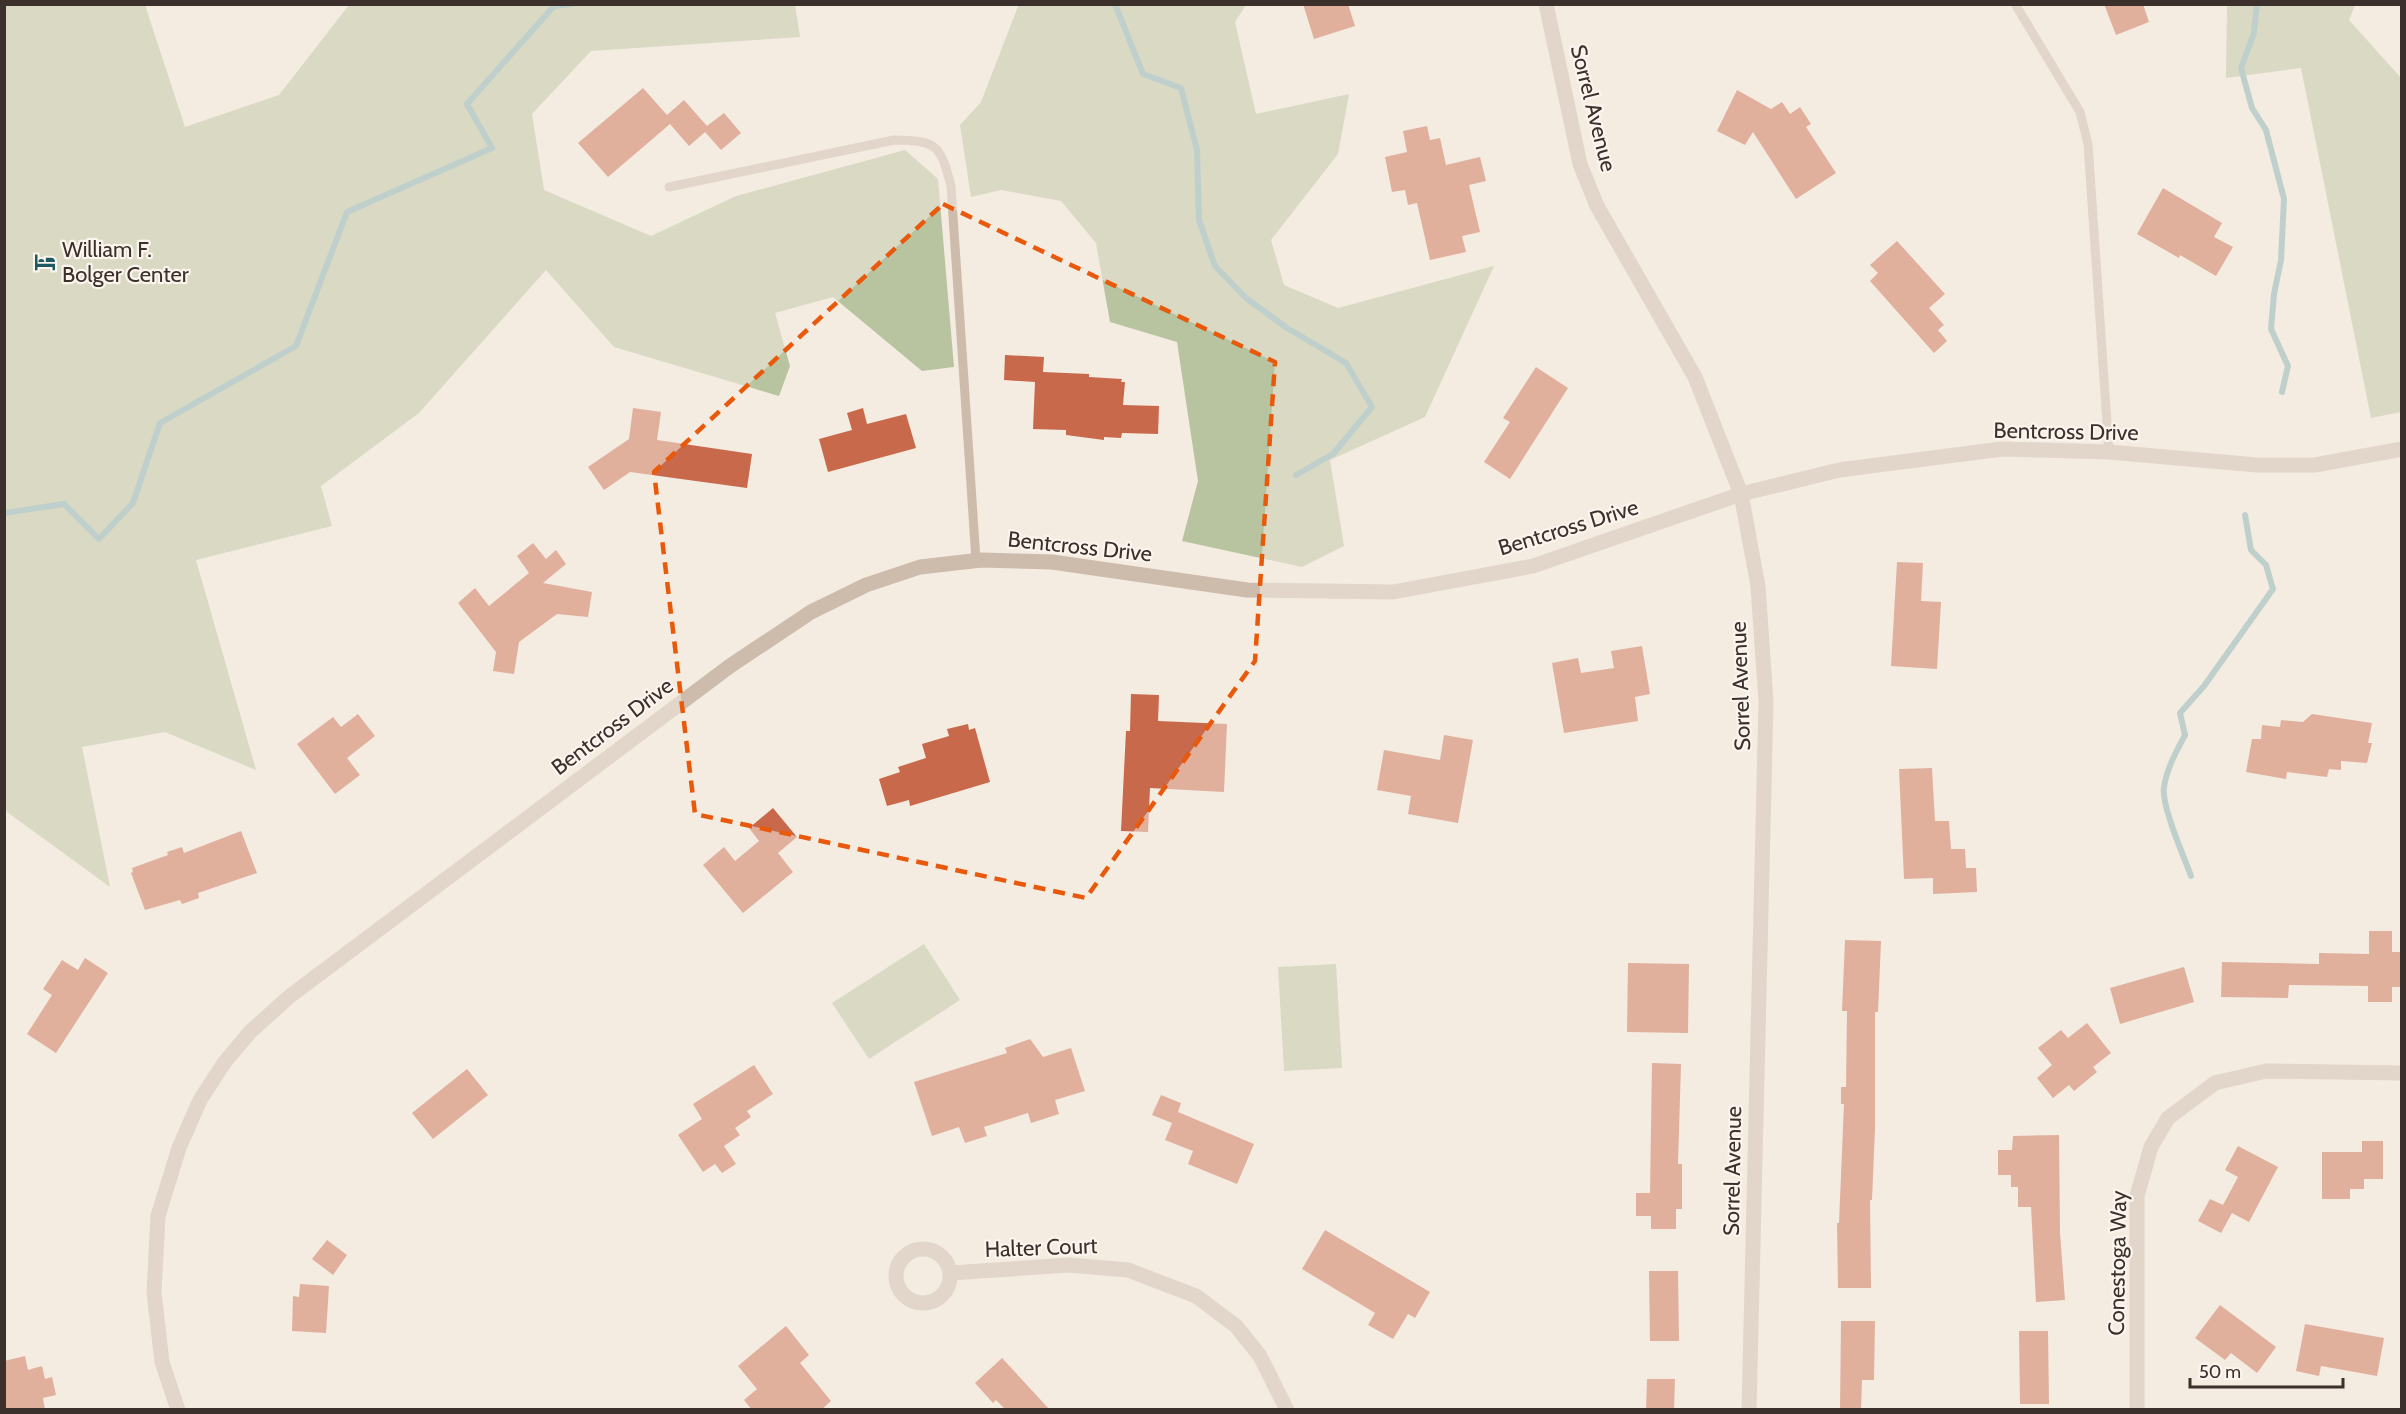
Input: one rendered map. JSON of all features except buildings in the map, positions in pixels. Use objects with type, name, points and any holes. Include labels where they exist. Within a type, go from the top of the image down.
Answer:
[{"type":"street","name":"Sorrel Avenue","points":[[1546,4],[1580,164],[1597,206],[1695,377],[1741,494],[1758,586],[1766,702],[1749,1410]]},
{"type":"street","name":"Bentcross Drive","points":[[178,1410],[162,1362],[154,1292],[158,1216],[179,1148],[200,1100],[224,1063],[250,1032],[306,983],[722,672],[811,612],[866,585],[920,567],[976,560],[1052,562],[1247,590],[1393,592],[1533,566],[1741,494],[1839,470],[2002,449],[2109,452],[2257,465],[2315,465],[2402,449]]},
{"type":"street","name":"Conestoga Way","points":[[2138,1410],[2137,1196],[2151,1147],[2168,1118],[2215,1083],[2266,1071],[2402,1073]]},
{"type":"street","name":"Halter Court","points":[[951,1273],[1069,1265],[1128,1270],[1196,1296],[1236,1326],[1260,1356],[1287,1410]]},
{"type":"lane","points":[[2015,4],[2080,111],[2088,144],[2109,452]]},
{"type":"lane","points":[[669,187],[894,140],[923,141],[935,148],[945,162],[951,186],[976,560]]},
{"type":"highlighted area","points":[[943,204],[1275,362],[1255,661],[1086,898],[695,814],[654,472]]},
{"type":"green space","points":[[5,4],[145,5],[185,127],[279,95],[349,5],[795,5],[800,37],[591,51],[532,114],[544,190],[651,236],[736,196],[905,150],[938,179],[954,367],[922,371],[833,297],[775,313],[790,366],[779,396],[614,347],[546,270],[419,413],[321,486],[332,526],[196,560],[256,770],[165,732],[82,747],[110,887],[7,812],[5,805]]},
{"type":"green space","points":[[1019,4],[1246,5],[1235,22],[1256,114],[1349,94],[1338,154],[1271,240],[1284,285],[1338,308],[1494,266],[1425,417],[1330,460],[1344,546],[1302,567],[1182,541],[1198,481],[1177,342],[1110,322],[1096,243],[1061,201],[1001,190],[971,197],[960,125],[981,102]]},
{"type":"green space","points":[[2227,5],[2355,5],[2349,20],[2402,79],[2401,412],[2371,418],[2301,68],[2226,78]]},
{"type":"green space","points":[[924,944],[960,1000],[869,1059],[832,1003]]},
{"type":"green space","points":[[1336,964],[1342,1068],[1284,1071],[1278,967]]},
{"type":"waterway","points":[[4,513],[64,504],[99,539],[133,503],[160,423],[296,346],[347,212],[492,148],[467,104],[554,6],[571,4]]},
{"type":"waterway","points":[[1115,4],[1143,74],[1181,88],[1197,150],[1199,220],[1215,266],[1246,298],[1287,328],[1346,363],[1372,407],[1333,454],[1296,475]]},
{"type":"waterway","points":[[2257,4],[2254,33],[2241,68],[2252,108],[2266,130],[2284,199],[2281,260],[2274,294],[2271,329],[2288,366],[2282,392]]},
{"type":"waterway","points":[[2191,876],[2169,818],[2164,795],[2165,780],[2185,735],[2180,713],[2204,686],[2273,589],[2266,565],[2251,550],[2245,515]]},
{"type":"place","name":"William F. Bolger Center","points":[[45,262]]}]
